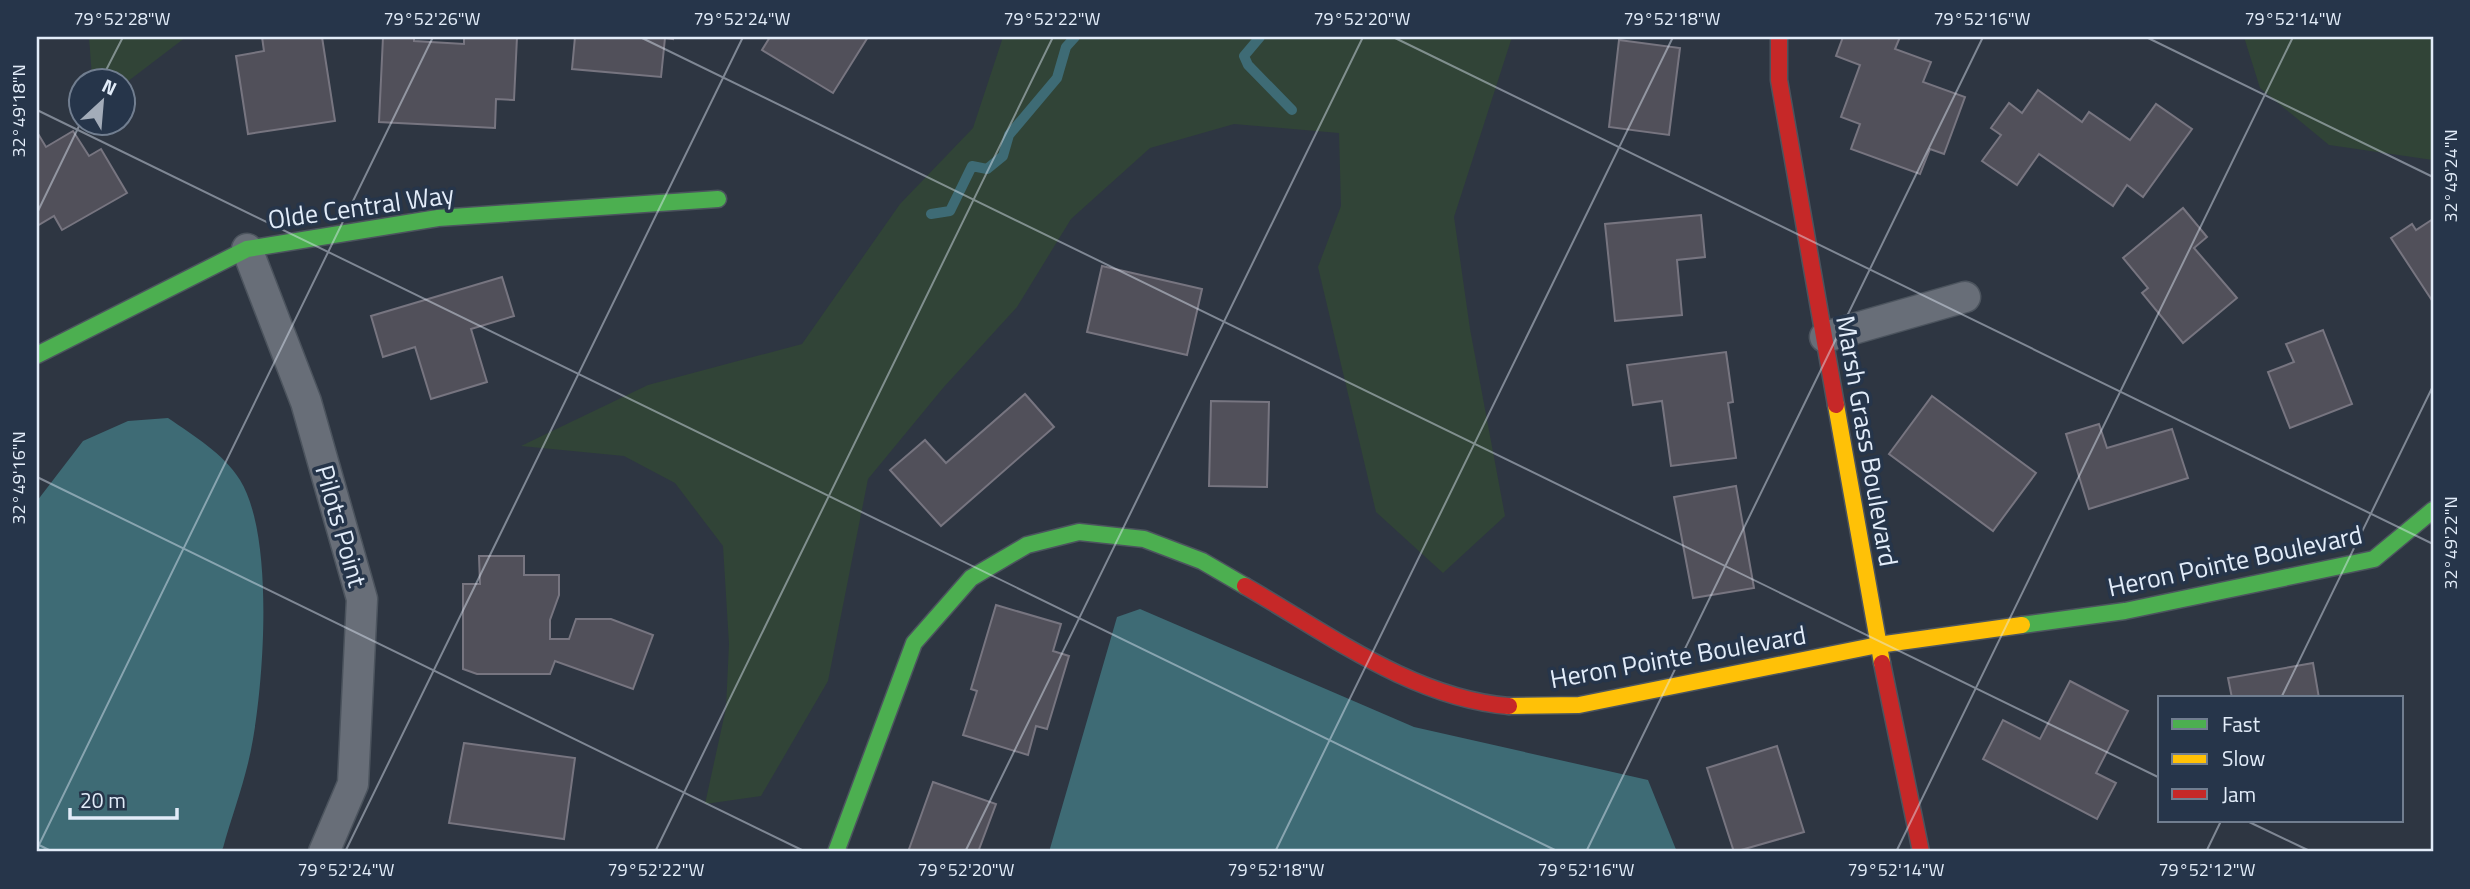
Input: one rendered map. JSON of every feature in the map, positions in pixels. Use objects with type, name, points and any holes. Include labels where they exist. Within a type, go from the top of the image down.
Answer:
[{"type":"street","name":"Marsh Grass Boulevard","points":[[1779,37],[1779,80],[1878,645],[1920,852]]},
{"type":"street","name":"Olde Central Way","points":[[37,355],[247,249],[438,218],[718,199]]},
{"type":"street","name":"Pilots Point","points":[[247,249],[306,402],[362,599],[353,784],[324,852]]},
{"type":"street","points":[[1825,337],[1965,297]]},
{"type":"street","name":"Heron Pointe Boulevard","points":[[836,852],[914,642],[971,578],[1027,545],[1079,532],[1144,539],[1202,561],[1411,681],[1473,703],[1524,707],[1579,705],[1878,645],[2125,611],[2374,559],[2433,510]]},
{"type":"green space","points":[[89,37],[186,37],[136,75],[136,66],[91,66]]},
{"type":"green space","points":[[1003,37],[1512,37],[1454,217],[1470,329],[1505,516],[1443,573],[1376,512],[1318,267],[1341,206],[1339,133],[1234,124],[1150,148],[1071,219],[1017,307],[943,388],[868,479],[828,681],[761,796],[705,804],[726,708],[729,644],[723,546],[675,483],[624,456],[521,446],[648,385],[802,344],[900,204],[973,128]]},
{"type":"green space","points":[[2244,37],[2433,37],[2433,160],[2329,145],[2260,88]]},
{"type":"water","points":[[168,418],[207,446],[233,470],[251,504],[258,535],[262,570],[263,644],[253,739],[240,794],[220,852],[37,852],[37,501],[83,441],[128,421]]},
{"type":"water","points":[[1140,609],[1414,727],[1648,780],[1677,852],[1049,852],[1117,617]]},
{"type":"building","points":[[262,37],[322,37],[335,121],[248,134],[236,56],[264,51]]},
{"type":"building","points":[[383,37],[414,37],[414,41],[464,44],[464,37],[517,37],[514,100],[496,99],[495,128],[379,122]]},
{"type":"building","points":[[575,37],[673,37],[673,39],[665,38],[661,77],[572,69]]},
{"type":"building","points":[[770,37],[868,37],[833,93],[762,50]]},
{"type":"building","points":[[1843,37],[1900,37],[1895,49],[1931,62],[1923,82],[1965,97],[1944,154],[1930,149],[1920,174],[1851,149],[1860,124],[1841,117],[1860,65],[1836,56]]},
{"type":"building","points":[[1619,40],[1680,48],[1669,135],[1609,127]]},
{"type":"building","points":[[2038,90],[2082,122],[2089,112],[2130,140],[2156,104],[2192,129],[2143,197],[2127,185],[2113,206],[2039,154],[2017,185],[1982,161],[2001,135],[1991,128],[2009,103],[2022,113]]},
{"type":"building","points":[[37,132],[46,147],[66,135],[76,136],[89,156],[101,149],[127,193],[62,230],[54,216],[37,226]]},
{"type":"building","points":[[2183,208],[2207,237],[2194,248],[2237,298],[2183,343],[2142,293],[2148,288],[2123,258]]},
{"type":"building","points":[[1701,215],[1705,257],[1677,260],[1682,315],[1615,321],[1605,224]]},
{"type":"building","points":[[2433,219],[2433,302],[2391,238],[2412,224],[2416,230]]},
{"type":"building","points":[[1102,266],[1202,289],[1187,355],[1087,332]]},
{"type":"building","points":[[502,277],[514,316],[471,329],[487,382],[431,399],[415,347],[383,357],[371,316]]},
{"type":"building","points":[[2323,330],[2352,404],[2290,428],[2268,372],[2294,362],[2286,344]]},
{"type":"building","points":[[1726,352],[1733,402],[1728,403],[1736,458],[1671,466],[1662,401],[1633,405],[1627,365]]},
{"type":"building","points":[[1025,394],[1054,427],[941,526],[890,470],[925,440],[946,463]]},
{"type":"building","points":[[1932,396],[2036,473],[1993,531],[1889,454]]},
{"type":"building","points":[[1211,401],[1269,402],[1267,487],[1209,486]]},
{"type":"building","points":[[2099,424],[2107,448],[2172,429],[2188,478],[2089,509],[2066,434]]},
{"type":"building","points":[[1736,486],[1754,588],[1693,598],[1674,497]]},
{"type":"building","points":[[479,556],[524,556],[524,575],[559,575],[559,595],[550,620],[550,639],[569,639],[576,619],[611,619],[653,635],[633,689],[555,661],[550,674],[477,674],[463,669],[463,584],[480,584]]},
{"type":"building","points":[[996,605],[1061,624],[1053,651],[1069,656],[1047,729],[1036,726],[1028,755],[963,735],[977,691],[971,689]]},
{"type":"building","points":[[2313,663],[2319,696],[2232,696],[2228,678]]},
{"type":"building","points":[[2070,681],[2128,711],[2096,773],[2116,783],[2097,819],[1983,759],[2003,720],[2040,739]]},
{"type":"building","points":[[464,743],[575,758],[564,839],[449,823]]},
{"type":"building","points":[[1777,746],[1804,832],[1734,852],[1707,768]]},
{"type":"building","points":[[933,782],[996,804],[978,852],[908,852]]},
{"type":"waterway","points":[[931,214],[950,211],[972,166],[987,169],[1003,156],[1009,135],[1057,78],[1066,47],[1075,37]]},
{"type":"waterway","points":[[1260,37],[1244,56],[1248,65],[1292,110]]},
{"type":"traffic: fast","points":[[37,355],[247,249],[438,218],[718,199]]},
{"type":"traffic: fast","points":[[2022,625],[2125,611],[2374,559],[2433,510]]},
{"type":"traffic: fast","points":[[836,852],[914,643],[971,578],[1027,545],[1079,532],[1144,539],[1202,561],[1245,586]]},
{"type":"traffic: slow","points":[[1836,405],[1882,663]]},
{"type":"traffic: slow","points":[[1509,706],[1579,705],[1878,645],[2022,625]]},
{"type":"traffic: jam","points":[[1779,37],[1779,80],[1836,405]]},
{"type":"traffic: jam","points":[[1245,586],[1339,643],[1404,677],[1473,700],[1509,706]]},
{"type":"traffic: jam","points":[[1882,663],[1921,852]]}]
